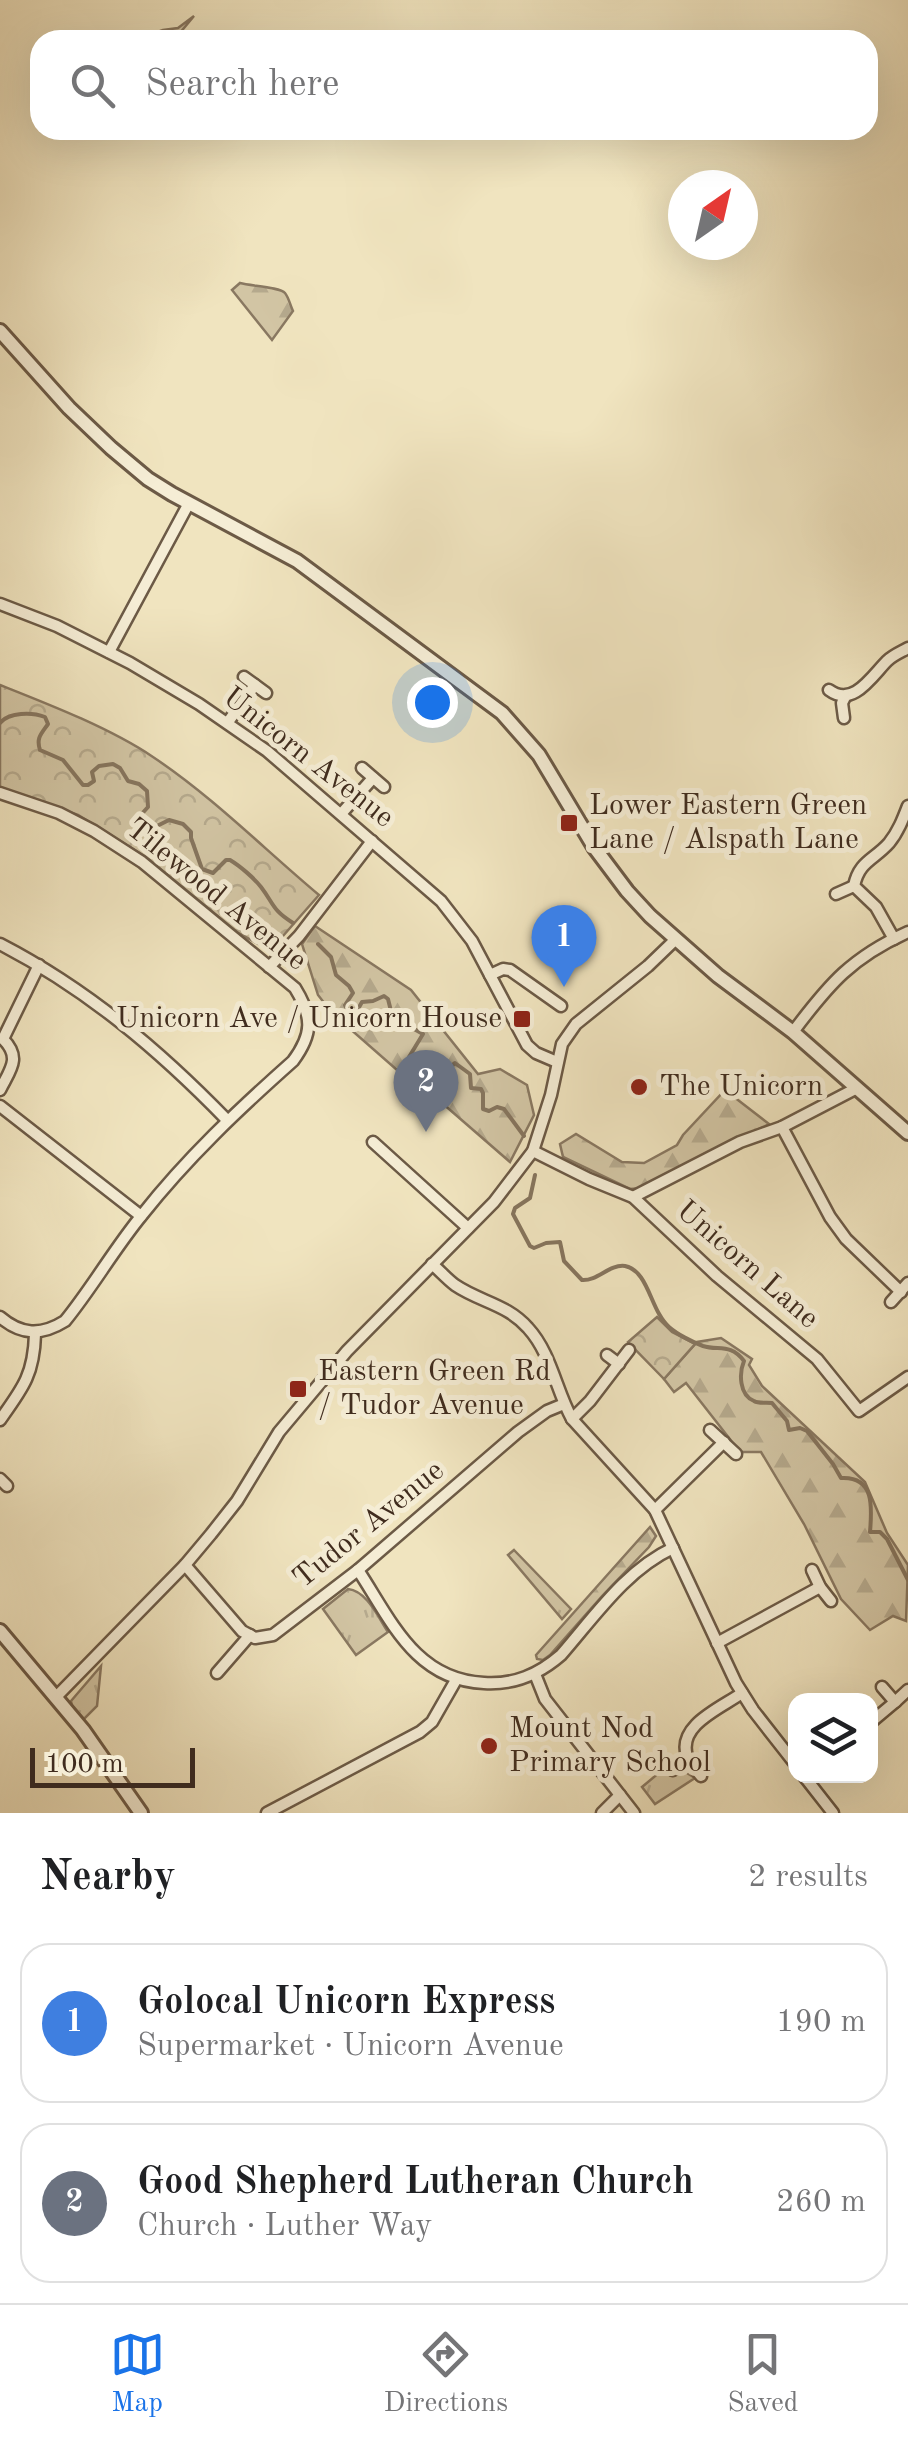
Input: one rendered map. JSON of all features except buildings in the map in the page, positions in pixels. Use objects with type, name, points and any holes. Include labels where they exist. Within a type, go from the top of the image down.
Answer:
[{"type":"street","points":[[0,331],[38,376],[111,448],[157,485],[297,561],[502,713],[540,755],[626,891],[674,940],[793,1032],[908,1134]]},
{"type":"street","points":[[109,652],[189,503]]},
{"type":"street","name":"Unicorn Avenue","points":[[0,604],[109,652],[228,722],[267,751],[442,901],[472,942],[527,1045],[556,1062]]},
{"type":"street","points":[[829,690],[844,697],[908,648]]},
{"type":"street","points":[[244,677],[266,693]]},
{"type":"street","points":[[228,722],[255,685]]},
{"type":"street","points":[[844,697],[844,718]]},
{"type":"street","points":[[362,768],[384,787]]},
{"type":"street","points":[[341,814],[373,778]]},
{"type":"street","name":"Tilewood Avenue","points":[[0,792],[59,813],[142,862],[295,988],[304,1002],[309,1028],[292,1061],[227,1120],[174,1176],[65,1322],[34,1334]]},
{"type":"street","points":[[836,894],[854,886],[862,866],[896,834],[908,806]]},
{"type":"street","points":[[270,966],[372,841]]},
{"type":"street","points":[[854,886],[876,907],[894,939]]},
{"type":"street","points":[[793,1032],[844,972],[868,953],[908,932]]},
{"type":"street","points":[[56,1697],[185,1565],[236,1501],[279,1432],[346,1350],[494,1202],[530,1155],[552,1095],[562,1044],[592,1009],[648,966],[674,940]]},
{"type":"street","points":[[0,944],[96,1003],[147,1043],[227,1120]]},
{"type":"street","points":[[0,1090],[14,1056],[2,1039],[39,965]]},
{"type":"street","points":[[490,974],[510,970],[561,1006]]},
{"type":"street","points":[[633,1197],[857,1088]]},
{"type":"street","points":[[0,1106],[141,1216]]},
{"type":"street","points":[[782,1127],[846,1240],[904,1288],[892,1302]]},
{"type":"street","points":[[373,1142],[468,1228]]},
{"type":"street","name":"Unicorn Lane","points":[[530,1155],[633,1197],[716,1276],[816,1359],[859,1411],[908,1378]]},
{"type":"street","points":[[432,1264],[455,1284],[506,1308],[530,1329],[572,1419],[655,1510],[742,1694],[788,1754]]},
{"type":"street","points":[[0,1316],[34,1334],[34,1354],[26,1383],[0,1420]]},
{"type":"street","points":[[572,1419],[629,1350]]},
{"type":"street","points":[[607,1355],[619,1364]]},
{"type":"street","name":"Tudor Avenue","points":[[217,1673],[250,1635],[273,1635],[358,1570],[518,1432],[548,1410],[564,1404]]},
{"type":"street","points":[[710,1430],[736,1454]]},
{"type":"street","points":[[655,1510],[724,1442]]},
{"type":"street","points":[[358,1570],[416,1655],[456,1680],[505,1683],[535,1674],[561,1655],[635,1571],[673,1548]]},
{"type":"street","points":[[185,1565],[242,1631],[250,1635]]},
{"type":"street","points":[[812,1570],[830,1601]]},
{"type":"street","points":[[717,1644],[820,1587]]},
{"type":"street","points":[[0,1630],[104,1758],[141,1813]]},
{"type":"street","points":[[535,1674],[545,1698],[634,1813]]},
{"type":"street","points":[[268,1813],[420,1732],[432,1722],[456,1680]]},
{"type":"street","points":[[882,1686],[895,1702]]},
{"type":"street","points":[[878,1716],[908,1690]]},
{"type":"street","points":[[701,1776],[688,1758],[685,1741],[691,1728],[742,1694]]},
{"type":"street","points":[[674,1770],[688,1758]]},
{"type":"street","points":[[812,1783],[832,1812]]},
{"type":"street","points":[[602,1813],[620,1795]]},
{"type":"green space","points":[[240,283],[277,289],[286,295],[293,311],[272,340],[232,290]]},
{"type":"green space","points":[[0,685],[98,726],[153,757],[217,806],[319,895],[275,945],[260,945],[237,932],[146,857],[78,815],[0,788]]},
{"type":"green space","points":[[315,926],[411,990],[478,1074],[500,1069],[527,1085],[534,1115],[510,1162],[332,1013],[318,995],[302,944]]},
{"type":"green space","points":[[725,1090],[769,1124],[642,1188],[630,1189],[563,1157],[560,1144],[576,1134],[622,1162],[644,1163],[677,1145]]},
{"type":"green space","points":[[657,1317],[672,1332],[695,1344],[664,1379],[628,1342]]},
{"type":"green space","points":[[721,1338],[752,1359],[749,1365],[762,1386],[865,1482],[887,1533],[908,1565],[906,1621],[893,1616],[870,1630],[841,1599],[804,1524],[761,1452],[740,1452],[686,1383],[674,1392],[664,1379],[697,1342]]},
{"type":"green space","points":[[650,1527],[656,1536],[649,1547],[550,1655],[537,1659],[536,1655]]},
{"type":"green space","points":[[514,1550],[571,1609],[562,1619],[508,1555]]},
{"type":"green space","points":[[348,1589],[366,1600],[388,1632],[356,1655],[323,1609]]},
{"type":"green space","points":[[101,1666],[97,1706],[84,1719],[71,1701]]},
{"type":"green space","points":[[666,1767],[674,1775],[682,1770],[695,1778],[655,1804],[642,1787]]},
{"type":"waterway","points":[[0,723],[21,714],[45,717],[48,724],[39,739],[40,750],[63,760],[83,785],[94,781],[92,772],[99,766],[113,764],[120,768],[128,781],[147,791],[148,807],[138,818],[139,823],[144,827],[169,820],[183,824],[191,832],[202,869],[213,873],[230,860],[255,880],[277,910],[293,923]]},
{"type":"waterway","points":[[318,944],[331,957],[336,975],[353,993],[345,1005],[347,1009],[358,1009],[362,1002],[384,996],[395,1027],[423,1034],[409,1057],[411,1065],[415,1069],[433,1067],[442,1081],[449,1078],[455,1063],[470,1074],[471,1088],[481,1089],[483,1109],[504,1109],[524,1136]]},
{"type":"waterway","points":[[535,1175],[530,1198],[513,1214],[530,1246],[560,1242],[564,1261],[582,1280],[619,1266],[633,1269],[669,1327],[699,1344],[739,1355],[744,1361],[741,1371],[745,1394],[758,1402],[772,1403],[787,1421],[789,1430],[807,1431],[841,1478],[860,1482],[866,1488],[871,1504],[870,1532],[880,1532],[887,1539],[908,1580]]},
{"type":"place","name":"Lower Eastern Green Lane / Alspath Lane","points":[[569,823]]},
{"type":"place","name":"Golocal Unicorn Express","points":[[564,987]]},
{"type":"place","name":"Unicorn Ave / Unicorn House","points":[[522,1019]]},
{"type":"place","name":"The Unicorn","points":[[639,1087]]},
{"type":"place","name":"Good Shepherd Lutheran Church","points":[[426,1132]]},
{"type":"place","name":"Eastern Green Rd / Tudor Avenue","points":[[298,1389]]},
{"type":"place","name":"Mount Nod Primary School","points":[[489,1746]]}]
